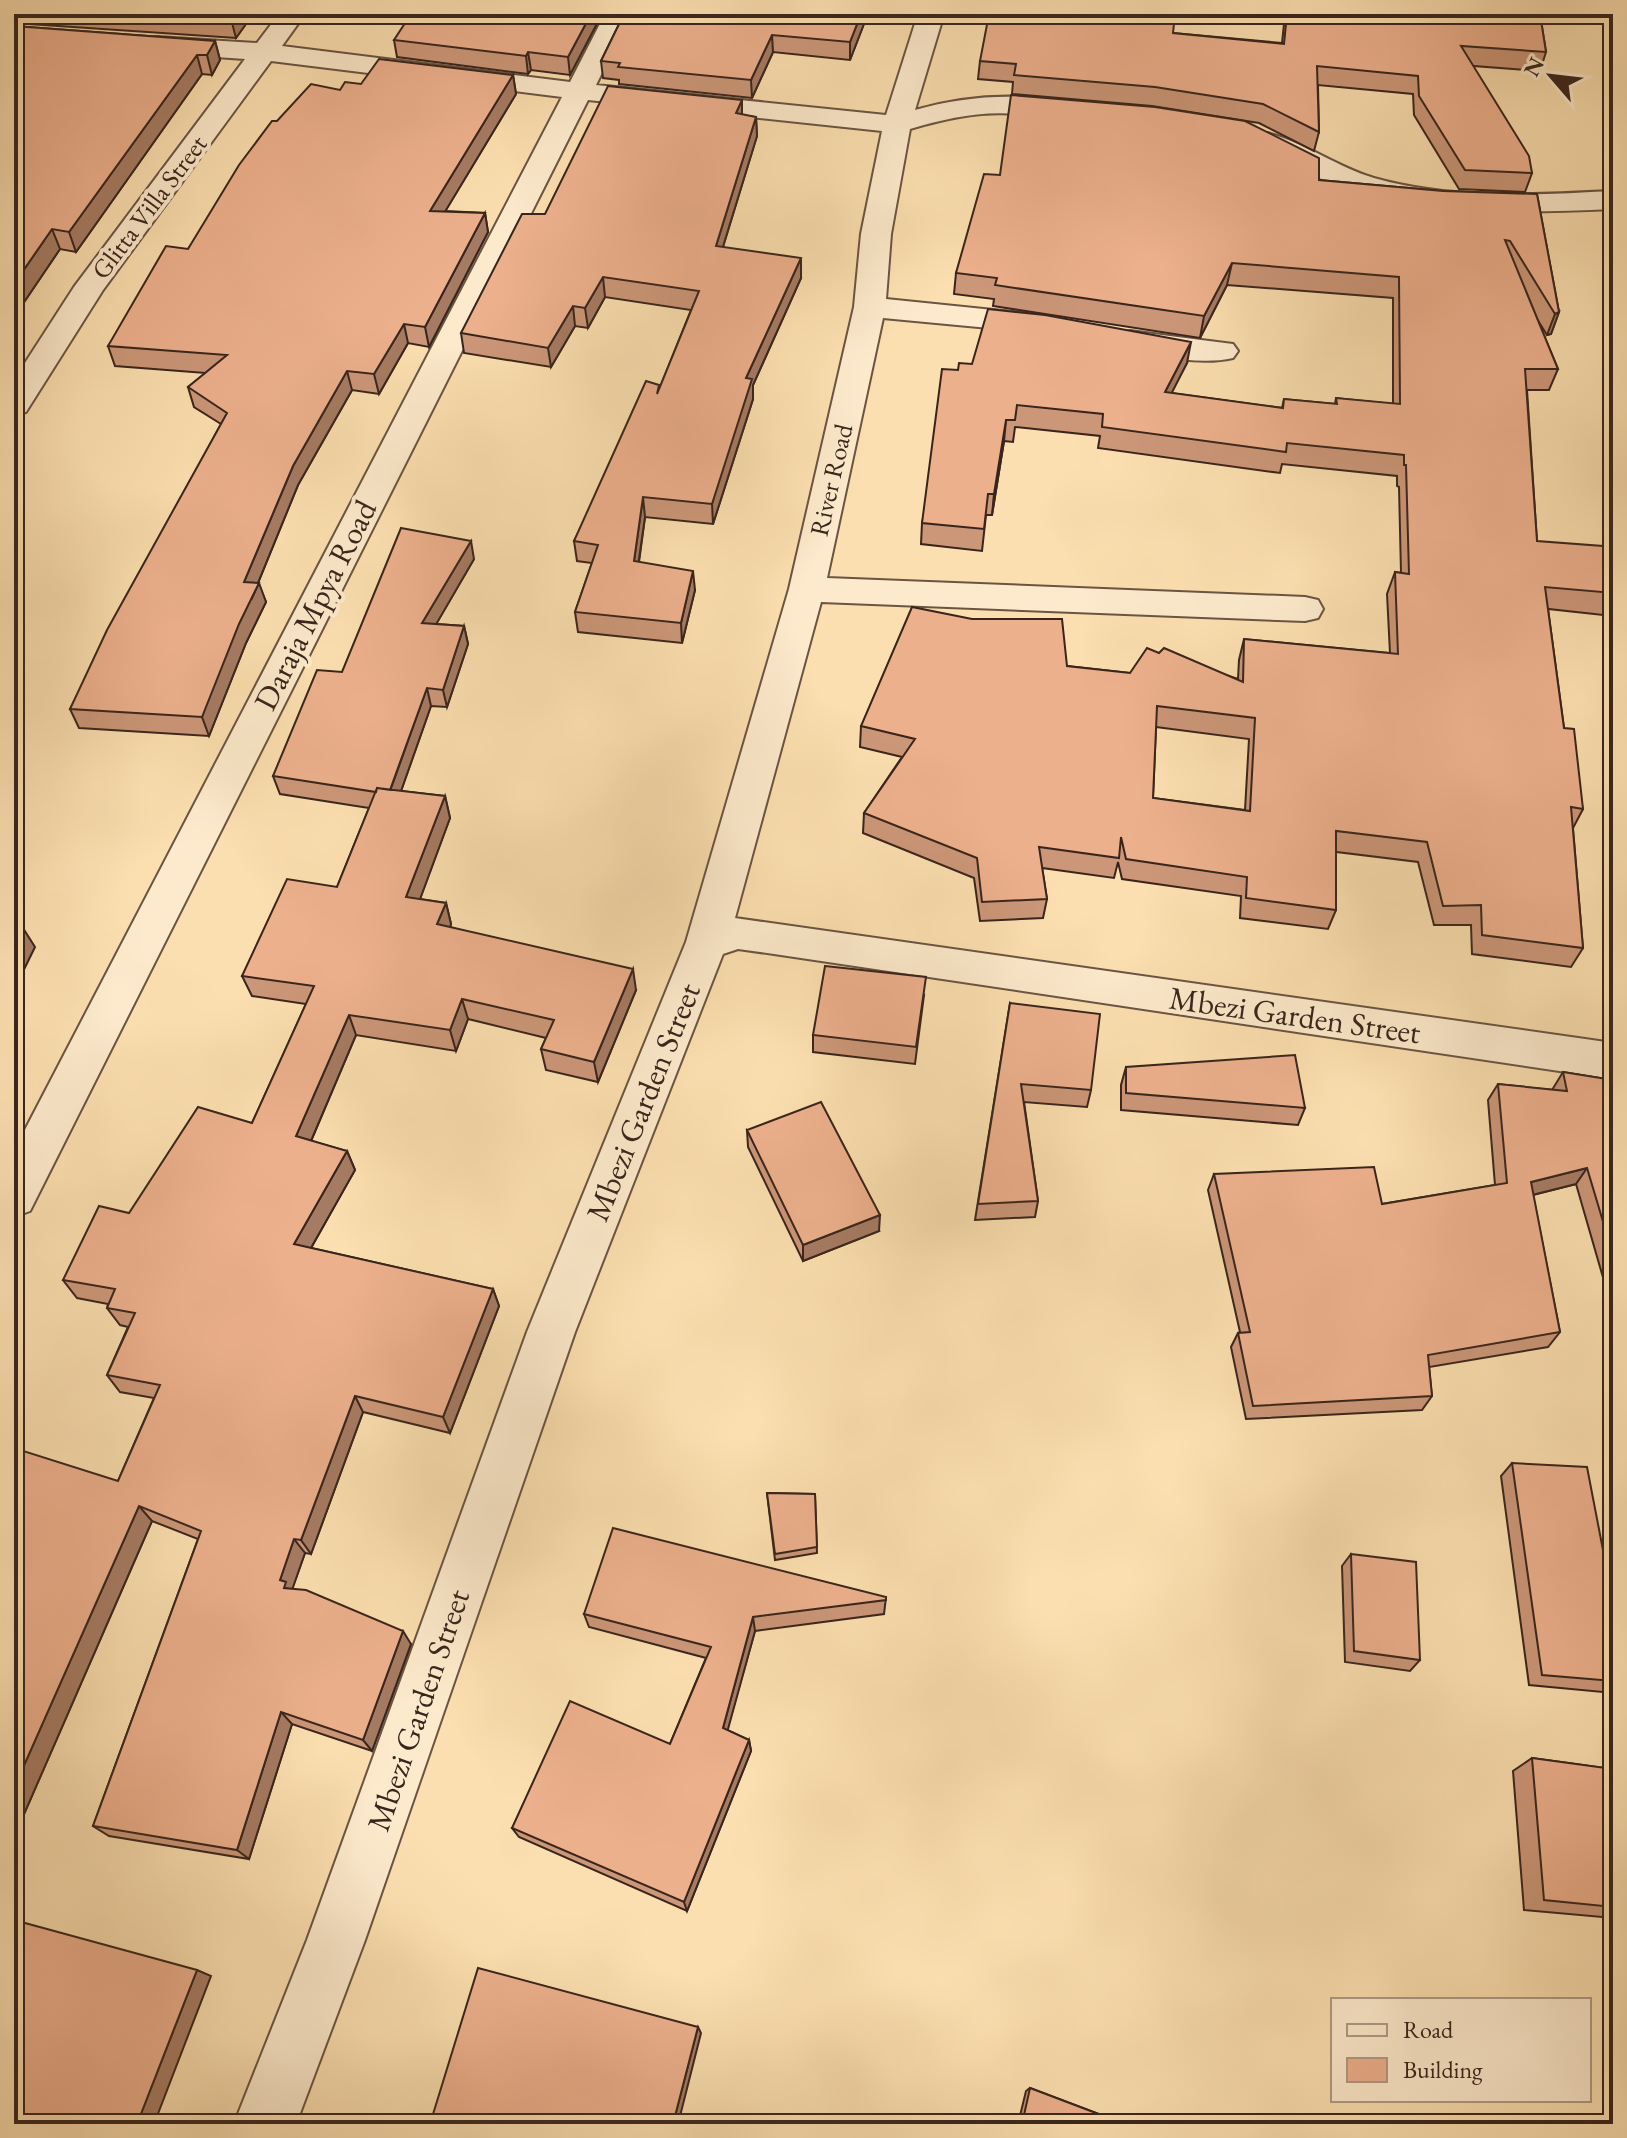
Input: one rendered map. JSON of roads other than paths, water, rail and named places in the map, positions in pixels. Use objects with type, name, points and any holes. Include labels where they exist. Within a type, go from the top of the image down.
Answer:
[{"type":"street","name":"Glitta Villa Street","points":[[14,405],[89,287],[292,14]]},
{"type":"street","name":"Daraja Mpya Road","points":[[14,1197],[618,14]]},
{"type":"street","name":"River Road","points":[[707,942],[807,589],[870,307],[876,234],[897,124],[931,14]]},
{"type":"street","points":[[125,43],[266,52],[577,91],[897,124],[957,107],[1014,105],[1091,113]]},
{"type":"street","points":[[1249,132],[1328,172],[1437,200],[1536,204],[1613,200]]},
{"type":"street","points":[[870,307],[1082,331],[1175,348],[1222,351]]},
{"type":"street","points":[[807,589],[1305,609]]},
{"type":"street","name":"Mbezi Garden Street","points":[[265,2124],[336,1940],[551,1332],[707,942],[738,933],[762,936],[1613,1061]]}]
